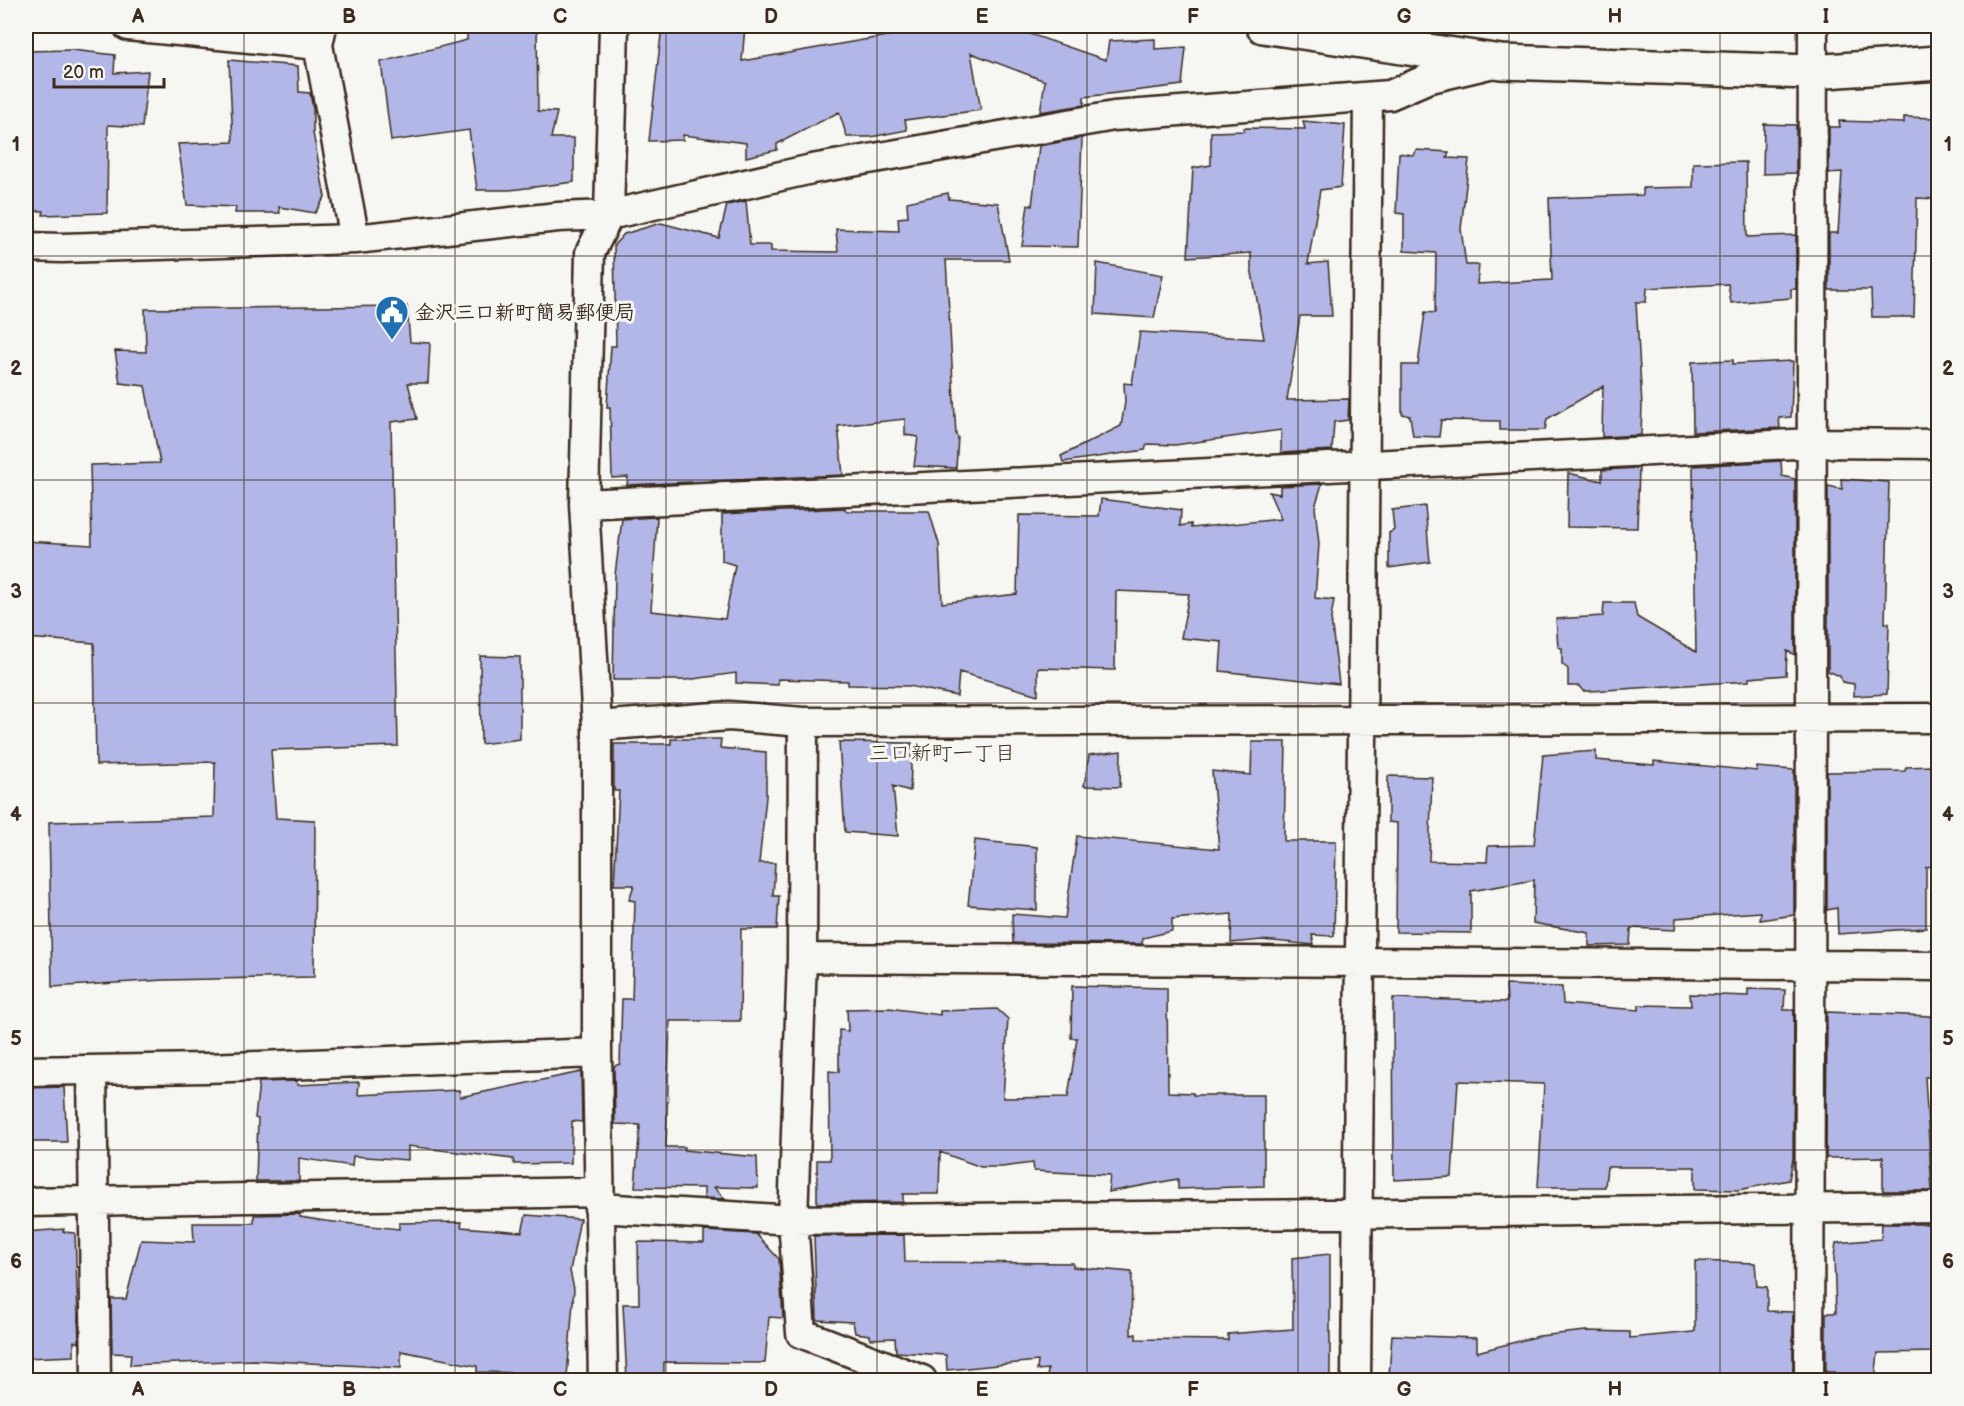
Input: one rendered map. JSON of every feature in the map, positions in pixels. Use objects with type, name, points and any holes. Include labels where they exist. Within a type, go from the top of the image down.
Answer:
[{"type":"street","points":[[128,26],[320,35],[355,239]]},
{"type":"street","points":[[603,1380],[597,1053],[597,726],[584,504],[590,253],[609,215],[614,26]]},
{"type":"street","points":[[1263,26],[1501,62],[1812,72],[1938,63]]},
{"type":"street","points":[[1809,1380],[1814,444],[1813,26]]},
{"type":"street","points":[[26,247],[62,248],[355,239],[558,217],[609,215],[812,169],[1114,116],[1390,95],[1427,79],[1501,62]]},
{"type":"street","points":[[1356,1380],[1368,98]]},
{"type":"street","points":[[584,504],[1364,464],[1814,444],[1938,444]]},
{"type":"street","points":[[597,726],[729,716],[803,722],[1938,718]]},
{"type":"street","points":[[803,722],[802,957],[793,1220],[801,1334],[922,1380]]},
{"type":"street","points":[[802,957],[1938,966]]},
{"type":"street","points":[[26,1071],[207,1068],[597,1053]]},
{"type":"street","points":[[92,1070],[96,1380]]},
{"type":"street","points":[[26,1202],[599,1200],[793,1220],[1938,1207]]},
{"type":"building","points":[[467,26],[537,26],[538,111],[557,112],[551,138],[574,138],[574,182],[510,190],[477,190],[469,130],[391,141],[381,62],[467,40]]},
{"type":"building","points":[[662,26],[745,26],[742,61],[915,31],[907,26],[1007,26],[1106,60],[1109,41],[1155,39],[1155,49],[1186,47],[1182,85],[1084,97],[1084,105],[1040,112],[1045,81],[971,53],[981,110],[905,120],[907,130],[871,137],[847,137],[839,112],[777,144],[777,150],[746,157],[746,143],[683,135],[683,140],[649,141]]},
{"type":"building","points":[[72,50],[115,55],[114,73],[148,71],[142,127],[108,125],[107,213],[43,215],[44,211],[26,211],[26,51]]},
{"type":"building","points":[[229,60],[298,66],[299,92],[310,93],[313,133],[325,197],[315,213],[279,207],[280,213],[235,213],[236,207],[187,205],[178,144],[233,142]]},
{"type":"building","points":[[1904,117],[1936,118],[1938,199],[1917,198],[1914,317],[1872,317],[1871,290],[1829,290],[1829,233],[1838,233],[1842,172],[1829,173],[1829,127],[1840,127],[1839,121],[1904,123]]},
{"type":"building","points":[[1303,121],[1345,125],[1341,187],[1320,190],[1308,264],[1328,262],[1332,316],[1300,316],[1287,400],[1349,399],[1348,420],[1334,422],[1332,450],[1281,453],[1281,430],[1175,445],[1147,444],[1145,450],[1063,462],[1061,456],[1121,426],[1125,402],[1124,383],[1132,384],[1140,332],[1264,339],[1251,267],[1251,253],[1188,257],[1193,168],[1211,165],[1211,132],[1244,131],[1244,128],[1305,129]]},
{"type":"building","points":[[1764,124],[1796,125],[1796,173],[1763,174]]},
{"type":"building","points":[[1082,138],[1078,247],[1022,246],[1028,205],[1032,206],[1039,146]]},
{"type":"building","points":[[1416,150],[1449,152],[1447,158],[1469,159],[1461,229],[1466,265],[1479,265],[1477,284],[1552,280],[1549,198],[1643,195],[1643,188],[1693,187],[1693,163],[1746,162],[1747,237],[1796,235],[1796,289],[1791,289],[1791,298],[1731,303],[1728,284],[1647,288],[1646,302],[1636,302],[1642,405],[1641,435],[1602,437],[1603,386],[1547,419],[1545,430],[1500,430],[1500,421],[1441,420],[1439,437],[1413,436],[1410,416],[1402,414],[1402,365],[1418,365],[1425,312],[1435,313],[1436,253],[1404,251],[1404,214],[1396,213],[1399,153],[1413,155]]},
{"type":"building","points":[[948,193],[949,199],[998,203],[1009,260],[946,260],[956,435],[958,437],[956,468],[914,466],[918,437],[905,435],[905,419],[838,426],[843,475],[627,485],[628,477],[612,478],[610,407],[607,407],[611,346],[616,346],[614,245],[624,234],[661,223],[719,238],[727,205],[746,201],[750,245],[771,245],[771,251],[838,252],[836,229],[899,231],[898,218],[908,217],[907,202]]},
{"type":"building","points":[[1097,263],[1163,275],[1154,318],[1095,314]]},
{"type":"building","points":[[407,306],[410,342],[430,343],[428,383],[408,383],[417,419],[391,422],[398,746],[271,750],[276,818],[315,820],[314,977],[164,980],[52,987],[49,822],[214,817],[215,762],[96,765],[94,643],[26,638],[26,541],[92,545],[90,465],[160,463],[145,386],[120,383],[115,351],[146,352],[145,309]]},
{"type":"building","points":[[1733,360],[1733,364],[1793,361],[1791,417],[1779,418],[1780,428],[1693,432],[1692,362]]},
{"type":"building","points":[[1781,461],[1782,476],[1795,479],[1795,655],[1787,651],[1786,675],[1749,678],[1749,681],[1590,691],[1583,691],[1579,686],[1568,686],[1568,669],[1562,664],[1562,648],[1558,647],[1556,619],[1603,616],[1604,603],[1634,603],[1637,617],[1696,652],[1693,466]]},
{"type":"building","points":[[1639,468],[1637,528],[1567,527],[1568,473],[1602,481],[1602,470]]},
{"type":"building","points":[[1841,479],[1889,482],[1885,623],[1889,623],[1887,694],[1854,696],[1854,684],[1842,682],[1840,676],[1828,671],[1828,486],[1842,489]]},
{"type":"building","points":[[1322,484],[1315,507],[1319,544],[1315,598],[1334,600],[1331,618],[1339,684],[1220,671],[1222,642],[1181,638],[1189,594],[1116,591],[1115,670],[1038,668],[1038,695],[959,672],[957,696],[909,686],[848,685],[848,681],[778,679],[778,685],[736,683],[736,673],[686,680],[613,680],[615,575],[622,519],[657,517],[651,611],[725,619],[735,565],[722,561],[722,514],[845,508],[846,511],[929,511],[939,544],[942,603],[1017,594],[1019,515],[1099,516],[1101,499],[1181,510],[1180,526],[1191,524],[1191,528],[1281,519],[1269,492],[1280,494],[1280,486]]},
{"type":"building","points":[[1425,506],[1430,562],[1389,568],[1389,533],[1394,530],[1392,510]]},
{"type":"building","points":[[480,656],[520,657],[520,739],[481,744]]},
{"type":"building","points":[[671,739],[721,739],[720,748],[766,752],[766,797],[759,863],[775,863],[773,896],[779,896],[777,929],[741,929],[740,1021],[670,1021],[666,1147],[685,1147],[684,1150],[757,1157],[758,1188],[714,1187],[725,1199],[704,1198],[704,1188],[635,1187],[640,1125],[615,1124],[614,1066],[620,1064],[622,999],[632,999],[635,901],[629,900],[634,885],[614,885],[619,791],[614,791],[614,744],[671,744]]},
{"type":"building","points":[[839,742],[912,743],[910,791],[893,786],[898,836],[845,832]]},
{"type":"building","points":[[1252,742],[1286,742],[1284,841],[1336,841],[1334,936],[1312,935],[1314,945],[1262,940],[1231,943],[1232,914],[1172,919],[1172,931],[1143,938],[1142,944],[1013,943],[1012,914],[1065,918],[1077,836],[1219,849],[1212,771],[1251,775]]},
{"type":"building","points":[[1121,751],[1120,787],[1084,786],[1089,755]]},
{"type":"building","points":[[1596,751],[1596,760],[1654,765],[1654,761],[1757,771],[1756,767],[1794,770],[1794,915],[1760,920],[1761,912],[1676,918],[1675,930],[1631,928],[1630,945],[1589,946],[1589,933],[1533,923],[1534,880],[1471,891],[1471,933],[1396,932],[1397,823],[1388,822],[1388,776],[1432,777],[1429,861],[1487,862],[1488,846],[1534,845],[1543,755]]},
{"type":"building","points":[[1932,766],[1933,866],[1926,867],[1926,928],[1838,934],[1837,908],[1827,910],[1827,772],[1905,771],[1906,767]]},
{"type":"building","points":[[975,840],[1037,847],[1037,910],[968,905]]},
{"type":"building","points":[[1506,985],[1562,987],[1563,1004],[1639,1010],[1639,1005],[1691,1006],[1690,994],[1748,996],[1748,989],[1785,990],[1784,1010],[1794,1010],[1793,1159],[1789,1180],[1738,1190],[1695,1189],[1695,1167],[1607,1167],[1605,1187],[1538,1187],[1544,1084],[1458,1081],[1452,1177],[1394,1180],[1393,998],[1507,1002]]},
{"type":"building","points":[[1072,986],[1167,988],[1168,1092],[1193,1093],[1193,1095],[1264,1095],[1264,1186],[1178,1189],[1178,1179],[1108,1192],[1110,1175],[1034,1171],[1033,1163],[981,1167],[940,1152],[939,1194],[903,1194],[903,1202],[817,1203],[817,1160],[830,1160],[829,1071],[839,1072],[839,1030],[848,1031],[847,1009],[889,1008],[940,1015],[940,1011],[997,1009],[1008,1019],[1003,1098],[1068,1097],[1077,1038],[1071,1038]]},
{"type":"building","points":[[1827,1012],[1931,1016],[1931,1077],[1925,1077],[1932,1191],[1883,1191],[1883,1157],[1826,1158]]},
{"type":"building","points":[[581,1072],[582,1122],[572,1121],[571,1163],[514,1164],[513,1159],[408,1146],[408,1160],[353,1156],[352,1166],[299,1158],[299,1181],[256,1181],[258,1119],[255,1118],[259,1082],[297,1081],[297,1085],[359,1082],[358,1095],[459,1090],[460,1097]]},
{"type":"building","points":[[64,1087],[67,1142],[26,1142],[26,1088]]},
{"type":"building","points":[[300,1214],[300,1217],[325,1221],[399,1229],[399,1223],[462,1222],[461,1227],[522,1232],[526,1215],[580,1219],[570,1271],[574,1289],[567,1377],[532,1378],[532,1373],[477,1372],[477,1366],[401,1351],[401,1368],[254,1360],[130,1365],[131,1354],[112,1353],[111,1299],[126,1299],[141,1240],[194,1242],[193,1223],[254,1223],[254,1215]]},
{"type":"building","points":[[1882,1224],[1934,1224],[1935,1232],[1938,1232],[1938,1352],[1878,1353],[1875,1380],[1835,1380],[1835,1372],[1826,1372],[1826,1313],[1836,1313],[1834,1257],[1836,1243],[1881,1239]]},
{"type":"building","points":[[64,1229],[63,1232],[75,1233],[79,1343],[74,1341],[74,1356],[26,1358],[26,1232]]},
{"type":"building","points":[[704,1231],[756,1234],[779,1259],[783,1318],[769,1317],[765,1363],[664,1362],[664,1380],[627,1380],[623,1304],[639,1304],[638,1242],[704,1243]]},
{"type":"building","points":[[904,1235],[905,1262],[1073,1263],[1073,1267],[1132,1272],[1131,1335],[1136,1334],[1136,1339],[1228,1340],[1228,1334],[1293,1329],[1292,1258],[1330,1254],[1330,1380],[1047,1380],[1048,1369],[1037,1370],[1038,1361],[947,1370],[946,1355],[896,1352],[895,1338],[870,1339],[870,1335],[855,1333],[853,1322],[817,1320],[814,1236]]},
{"type":"building","points":[[1695,1261],[1755,1263],[1757,1286],[1767,1287],[1767,1311],[1793,1312],[1793,1374],[1744,1375],[1744,1380],[1404,1380],[1404,1377],[1389,1375],[1392,1335],[1477,1338],[1477,1352],[1539,1336],[1586,1331],[1630,1332],[1630,1338],[1693,1332],[1695,1331]]},
{"type":"place","name":"金沢三口新町簡易郵便局","points":[[392,341]]},
{"type":"district","name":"三口新町一丁目","points":[[942,753]]}]
